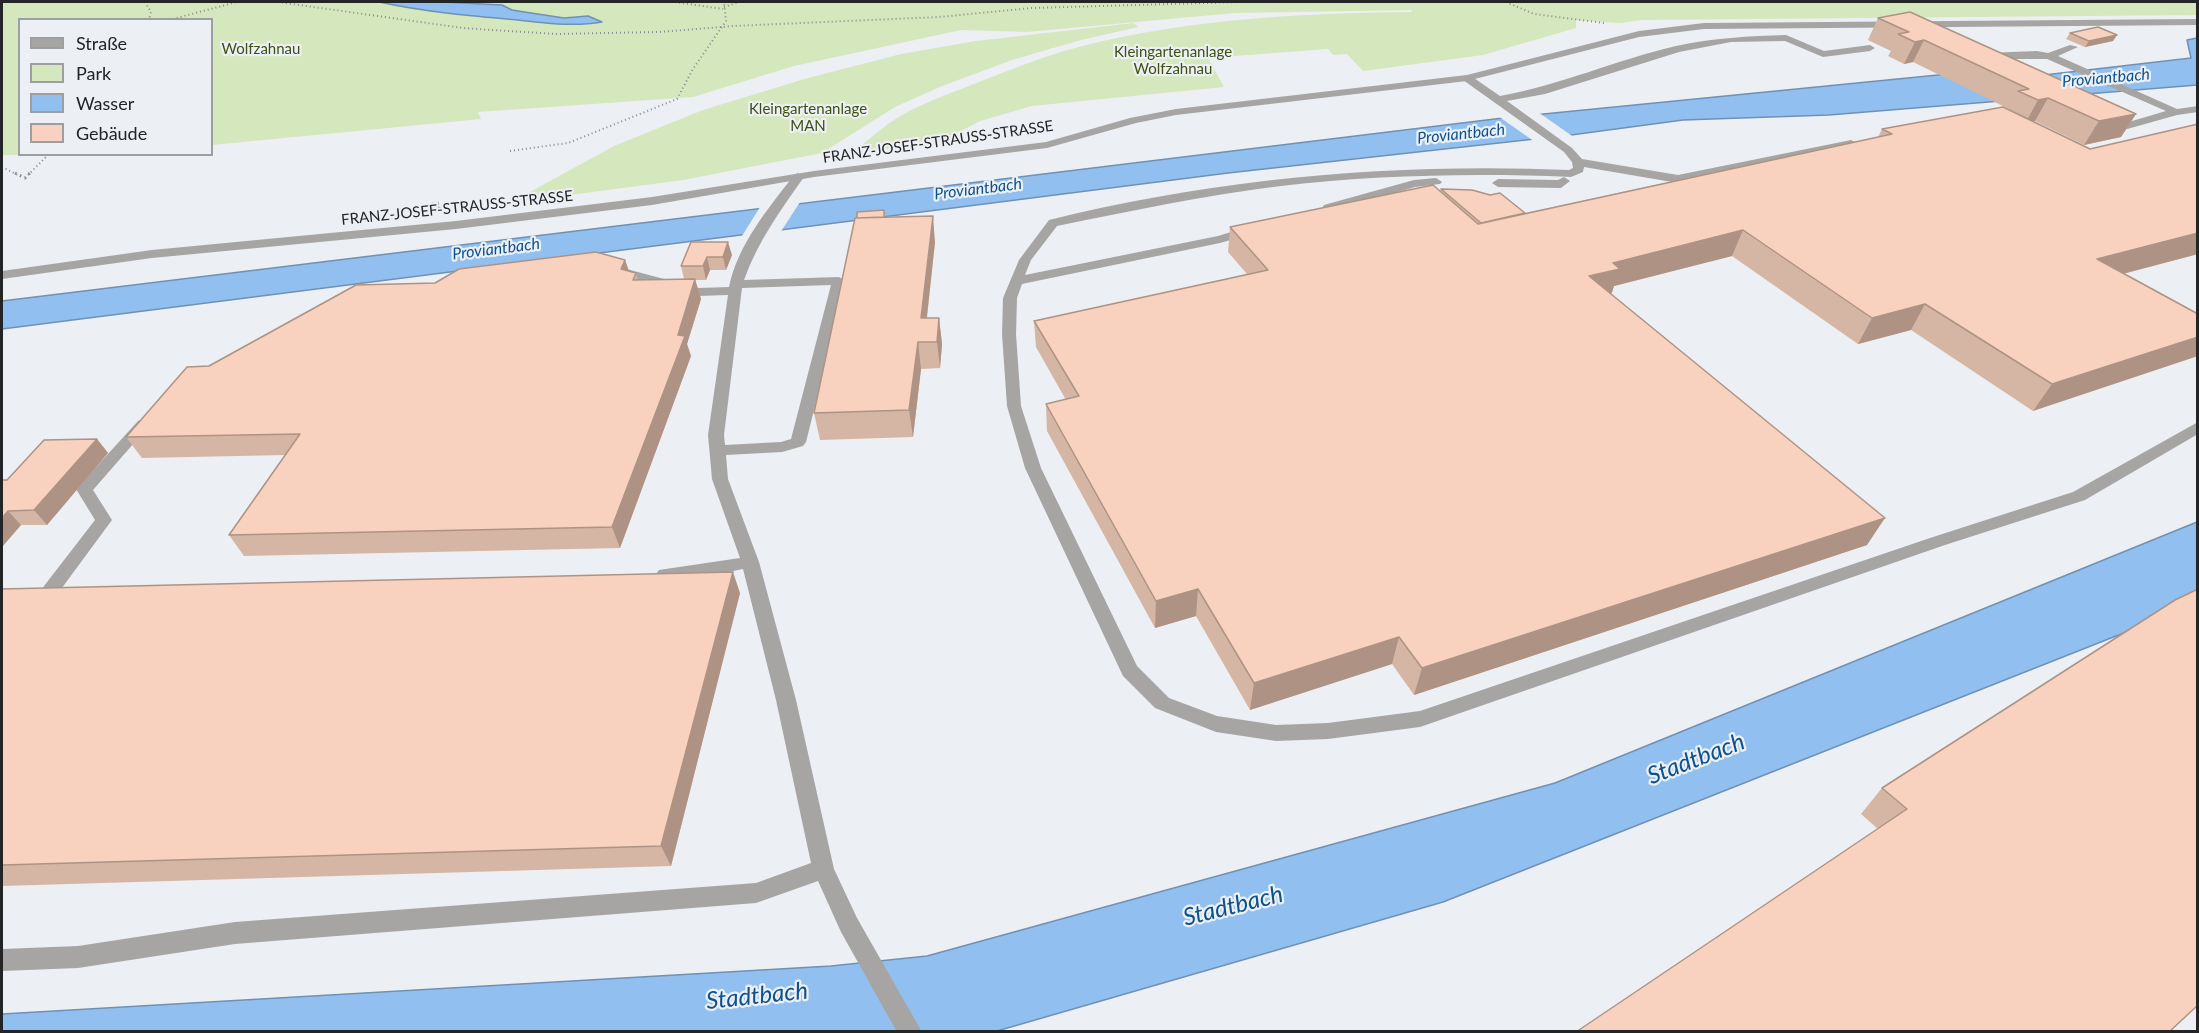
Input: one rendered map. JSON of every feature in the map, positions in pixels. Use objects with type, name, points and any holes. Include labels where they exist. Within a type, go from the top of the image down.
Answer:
[{"type":"street","name":"FRANZ-JOSEF-STRAUSS-STRASSE","points":[[2,275],[152,254],[456,225],[594,208],[798,177],[1047,145],[1134,120],[1206,107],[1467,78],[1639,34],[1704,26],[2198,22]]},
{"type":"street","points":[[1501,103],[1677,49],[1731,39],[1786,38],[1823,54],[1870,48]]},
{"type":"street","points":[[2049,56],[2073,46]]},
{"type":"street","points":[[1973,56],[2037,54],[2049,56],[2176,112]]},
{"type":"street","points":[[1467,78],[1572,162]]},
{"type":"street","points":[[2109,131],[2176,112],[2198,109]]},
{"type":"street","points":[[1860,141],[1678,179],[1572,162],[1403,172],[1239,188],[1053,223],[1025,260],[1010,298],[1009,334],[1014,406],[1033,468],[1130,671],[1162,703],[1216,724],[1276,733],[1328,731],[1420,719],[1939,541],[2079,496],[2198,427]]},
{"type":"street","points":[[1311,213],[1414,184],[1448,181],[1561,184],[1572,162]]},
{"type":"street","points":[[798,177],[783,195],[750,249],[735,288],[716,435],[720,479],[750,562],[786,700],[823,869],[849,925],[910,1032]]},
{"type":"street","points":[[1017,281],[1220,239],[1265,226]]},
{"type":"street","points":[[598,266],[698,292],[839,281],[798,442],[782,447],[717,450]]},
{"type":"street","points":[[50,591],[104,520],[84,489],[153,414]]},
{"type":"street","points":[[645,575],[681,574],[750,562]]},
{"type":"street","points":[[30,591],[74,590]]},
{"type":"street","points":[[2,960],[78,957],[235,933],[756,893],[823,869]]},
{"type":"path","points":[[145,2],[151,12],[150,18]]},
{"type":"path","points":[[177,18],[237,2]]},
{"type":"path","points":[[278,2],[463,28],[555,34],[659,32],[939,17],[1032,8],[1240,2]]},
{"type":"path","points":[[675,2],[723,8],[739,2]]},
{"type":"path","points":[[510,151],[568,143],[608,125],[673,102],[723,27],[726,21],[724,2]]},
{"type":"path","points":[[1506,2],[1534,14],[1610,24]]},
{"type":"path","points":[[2,167],[25,178],[47,156]]},
{"type":"green space","points":[[2,2],[379,2],[459,15],[587,25],[601,21],[588,16],[564,18],[512,10],[502,5],[442,2],[2197,2],[2198,15],[1641,20],[1621,23],[1576,20],[1576,28],[1483,55],[1363,71],[1347,54],[1333,55],[1328,49],[1208,58],[1224,87],[1032,106],[980,121],[934,145],[853,152],[888,124],[932,100],[1042,58],[1105,40],[1236,20],[1325,14],[1411,12],[1412,10],[1235,13],[1027,32],[961,30],[794,66],[693,97],[478,112],[481,119],[213,145],[213,18],[18,18],[18,155],[2,155]]},
{"type":"green space","name":"Kleingartenanlage MAN","points":[[1134,23],[1138,27],[1081,40],[1012,60],[942,86],[895,107],[822,153],[683,180],[510,203],[614,146],[703,110],[808,78],[901,54],[976,41]]},
{"type":"water","points":[[379,2],[502,5],[512,10],[564,18],[588,16],[602,22],[550,23],[448,13]]},
{"type":"water","name":"Proviantbach","points":[[2197,38],[2197,85],[1829,115],[1683,120],[1571,135],[1228,173],[2,329],[2,301],[1503,118],[2029,66],[2044,75],[2191,58],[2187,40]]},
{"type":"water","name":"Stadtbach","points":[[2197,522],[2197,604],[1443,902],[997,1031],[2,1032],[2,1014],[831,966],[927,956],[1555,783]]},
{"type":"pier","points":[[1538,112],[1575,138],[1535,142],[1498,116]]},
{"type":"pier","points":[[802,199],[780,233],[740,239],[762,204]]},
{"type":"building","points":[[1910,12],[2136,114],[2099,121],[2048,98],[2038,100],[2018,91],[2029,89],[1924,40],[1915,42],[1898,34],[1909,32],[1878,18]]},
{"type":"building","points":[[2098,27],[2117,35],[2089,41],[2070,33]]},
{"type":"building","points":[[2003,107],[2090,149],[2198,124],[2198,233],[2097,259],[2198,314],[2198,337],[2052,384],[1925,304],[1872,318],[1743,230],[1613,263],[1620,269],[1589,276],[1885,518],[1422,668],[1399,637],[1254,683],[1198,589],[1156,601],[1046,404],[1079,396],[1034,321],[1268,270],[1230,227],[1433,185],[1478,224],[1892,134],[1882,129]]},
{"type":"building","points":[[1441,189],[1472,190],[1490,195],[1500,193],[1525,213],[1481,223]]},
{"type":"building","points":[[884,210],[884,217],[857,218],[857,212]]},
{"type":"building","points":[[933,216],[921,318],[939,318],[937,342],[918,342],[909,410],[814,413],[855,218]]},
{"type":"building","points":[[691,242],[728,242],[723,257],[707,257],[703,266],[681,266]]},
{"type":"building","points":[[596,252],[625,260],[621,269],[636,273],[633,280],[695,279],[678,335],[685,336],[612,527],[229,535],[300,434],[126,437],[187,367],[209,366],[356,285],[435,283],[459,269]]},
{"type":"building","points":[[97,439],[34,510],[8,511],[2,518],[2,480],[7,480],[44,440]]},
{"type":"building","points":[[733,572],[661,846],[2,865],[2,589]]},
{"type":"building","points":[[2198,589],[2198,1005],[2169,1032],[1576,1032],[1907,809],[1882,788],[2175,600]]},
{"type":"park label","name":"Wolfzahnau","points":[[261,49]]},
{"type":"park label","name":"Kleingartenanlage Wolfzahnau","points":[[1173,60]]}]
